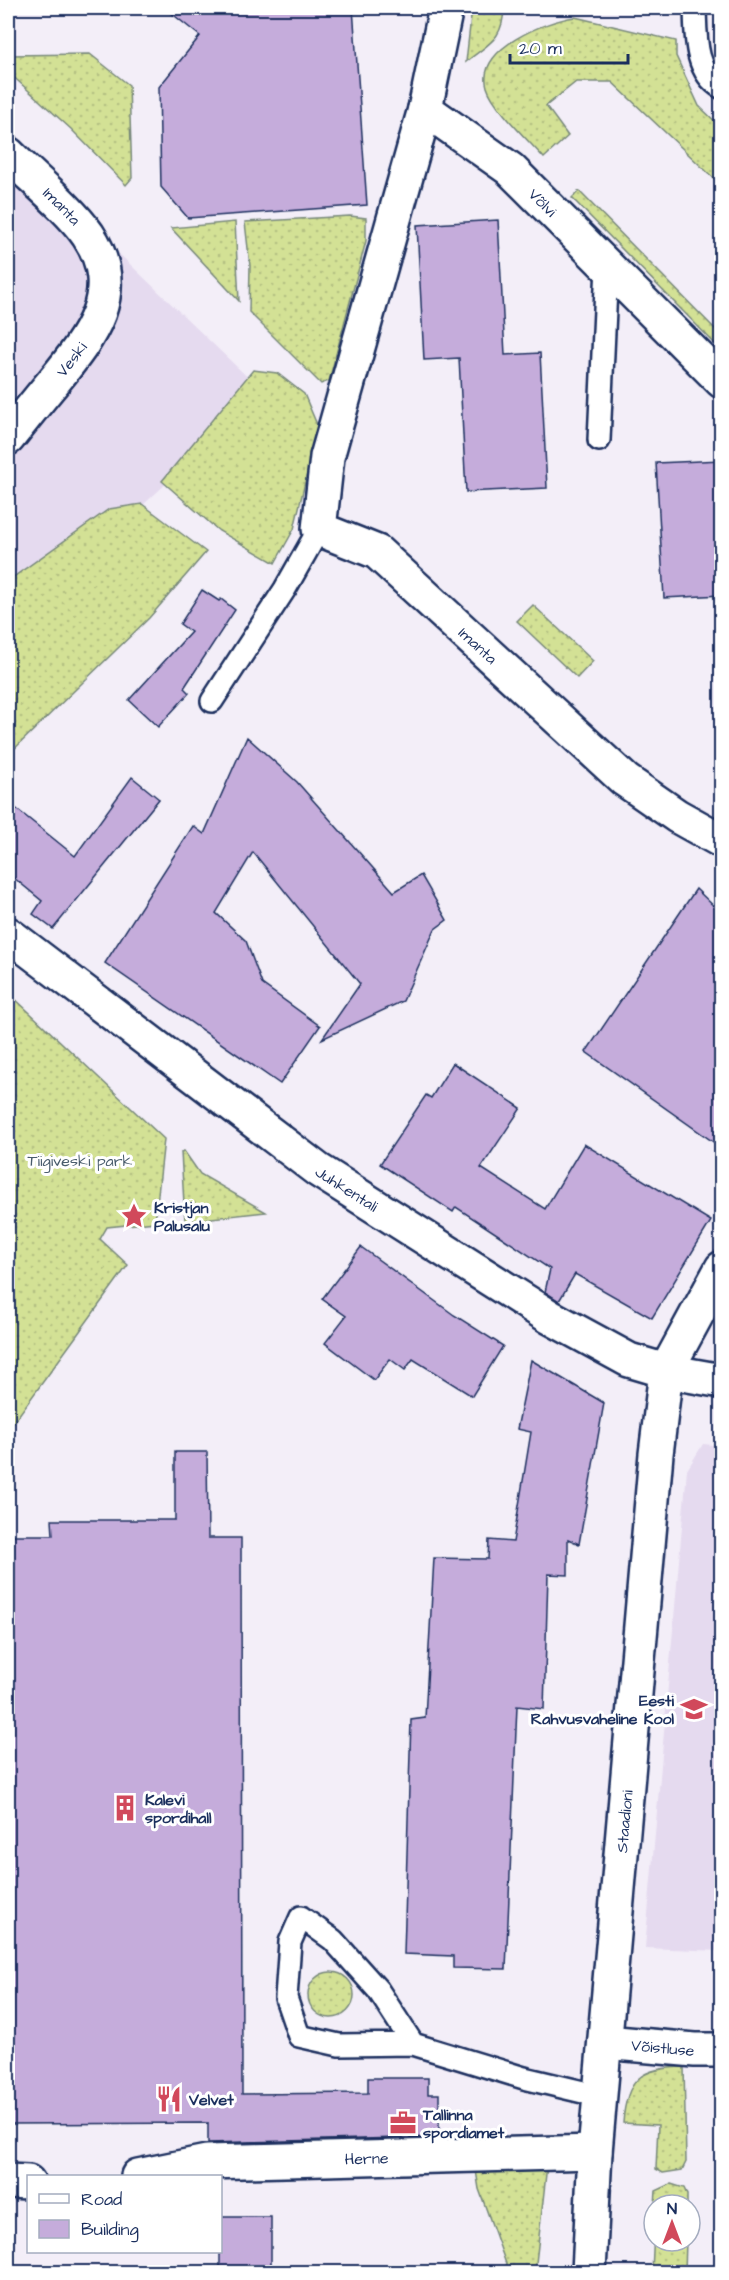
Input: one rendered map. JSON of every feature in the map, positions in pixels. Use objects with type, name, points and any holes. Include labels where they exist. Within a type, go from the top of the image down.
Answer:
[{"type":"street","points":[[319,529],[327,457],[425,109],[446,8]]},
{"type":"street","name":"Võlvi","points":[[425,109],[510,169],[722,381]]},
{"type":"street","name":"Imanta","points":[[8,154],[88,235],[103,267]]},
{"type":"street","name":"Veski","points":[[8,438],[82,347],[96,325],[104,294],[103,267]]},
{"type":"street","name":"Imanta","points":[[319,529],[377,552],[625,780],[677,816],[722,842]]},
{"type":"street","name":"Juhkentali","points":[[8,934],[339,1184],[550,1317],[629,1360],[666,1371],[722,1381]]},
{"type":"street","points":[[666,1371],[722,1268]]},
{"type":"street","name":"Staadioni","points":[[588,2272],[595,2152],[656,1454],[666,1371]]},
{"type":"street","name":"Võistluse","points":[[605,2042],[695,2050],[722,2050]]},
{"type":"street","name":"Herne","points":[[143,2175],[207,2162],[595,2152]]},
{"type":"street","points":[[8,2181],[27,2182]]},
{"type":"lane","points":[[695,8],[696,51],[713,83],[722,87]]},
{"type":"lane","points":[[599,440],[607,266]]},
{"type":"lane","points":[[212,701],[285,589],[319,529]]},
{"type":"lane","points":[[413,2044],[378,1990],[333,1940],[301,1917],[290,1942],[286,1998],[299,2036],[339,2045],[413,2044],[524,2078],[600,2096]]},
{"type":"shaded area","points":[[8,147],[264,393],[8,630]]},
{"type":"shaded area","name":"Eesti Rahvusvaheline Kool","points":[[703,1444],[722,1446],[721,1951],[645,1948],[687,1470]]},
{"type":"green space","points":[[472,8],[504,8],[503,19],[498,34],[493,40],[466,62]]},
{"type":"green space","points":[[575,17],[676,41],[676,56],[699,106],[721,127],[721,185],[612,82],[576,82],[546,106],[568,136],[544,158],[512,124],[496,104],[487,87],[486,73],[492,60],[516,39],[547,24]]},
{"type":"green space","points":[[90,54],[129,85],[132,178],[126,185],[71,129],[8,72],[8,55]]},
{"type":"green space","points":[[579,191],[721,335],[721,350],[572,198]]},
{"type":"green space","points":[[350,216],[366,218],[366,241],[329,381],[321,384],[249,312],[250,266],[245,222]]},
{"type":"green space","points":[[235,222],[239,301],[171,228]]},
{"type":"green space","points":[[253,370],[277,373],[304,394],[318,427],[294,529],[275,563],[219,531],[162,481]]},
{"type":"green space","points":[[142,504],[206,552],[149,618],[8,755],[8,581],[109,509]]},
{"type":"green space","points":[[533,605],[593,661],[577,678],[517,621]]},
{"type":"green space","name":"Tiigiveski park","points":[[12,996],[164,1139],[155,1222],[107,1227],[100,1239],[128,1265],[8,1430],[8,1130],[12,1122],[8,1089],[8,998]]},
{"type":"green space","points":[[184,1151],[200,1174],[266,1212],[185,1221],[181,1152]]},
{"type":"green space","points":[[331,1972],[347,1979],[354,1995],[347,2011],[331,2018],[315,2011],[308,1995],[315,1979]]},
{"type":"green space","points":[[684,2067],[686,2162],[682,2170],[663,2173],[656,2169],[658,2125],[623,2123],[625,2108],[628,2095],[638,2078],[657,2070]]},
{"type":"green space","points":[[475,2164],[547,2165],[535,2272],[509,2272],[479,2189]]},
{"type":"green space","points":[[671,2184],[684,2188],[686,2193],[656,2193]]},
{"type":"green space","points":[[653,2253],[686,2253],[685,2272],[652,2272]]},
{"type":"building","points":[[165,8],[353,8],[367,205],[188,218],[161,187],[159,87],[200,36]]},
{"type":"building","points":[[498,220],[505,355],[540,353],[547,488],[466,492],[459,358],[424,360],[417,225]]},
{"type":"building","points":[[722,460],[722,595],[664,598],[656,463]]},
{"type":"building","points":[[202,590],[219,601],[221,599],[235,610],[184,688],[189,693],[158,727],[129,700],[191,632],[180,624]]},
{"type":"building","points":[[247,737],[297,782],[394,892],[421,875],[447,920],[435,929],[403,1001],[322,1039],[360,984],[253,852],[216,913],[246,941],[262,984],[320,1026],[280,1084],[105,963],[193,826],[204,834]]},
{"type":"building","points":[[132,777],[159,799],[53,929],[33,914],[42,901],[8,873],[8,802],[75,856]]},
{"type":"building","points":[[696,889],[722,914],[722,1148],[586,1052]]},
{"type":"building","points":[[453,1063],[521,1108],[481,1168],[545,1209],[584,1144],[711,1221],[652,1318],[575,1274],[559,1301],[545,1292],[550,1269],[456,1207],[453,1212],[380,1164],[426,1095],[431,1098]]},
{"type":"building","points":[[361,1247],[454,1315],[503,1346],[472,1396],[413,1359],[405,1370],[390,1359],[374,1380],[325,1343],[346,1316],[322,1299]]},
{"type":"building","points":[[531,1360],[604,1403],[579,1544],[568,1539],[568,1575],[548,1574],[544,1709],[517,1706],[506,1969],[453,1968],[453,1956],[404,1954],[411,1720],[425,1718],[434,1558],[488,1559],[489,1540],[513,1542],[531,1432],[517,1429]]},
{"type":"building","name":"Kalevi spordihall","points":[[175,1452],[207,1452],[208,1538],[241,1538],[242,2094],[368,2093],[368,2078],[428,2078],[428,2094],[439,2094],[439,2137],[208,2143],[208,2123],[8,2124],[8,1535],[53,1535],[52,1520],[175,1520]]},
{"type":"building","points":[[222,2217],[271,2217],[271,2272],[220,2272]]},
{"type":"place","name":"Kristjan Palusalu","points":[[134,1216]]},
{"type":"place","name":"Eesti Rahvusvaheline Kool","points":[[694,1709]]},
{"type":"place","name":"Kalevi spordihall","points":[[125,1808]]},
{"type":"place","name":"Velvet","points":[[169,2099]]},
{"type":"place","name":"Tallinna spordiamet","points":[[403,2123]]}]
